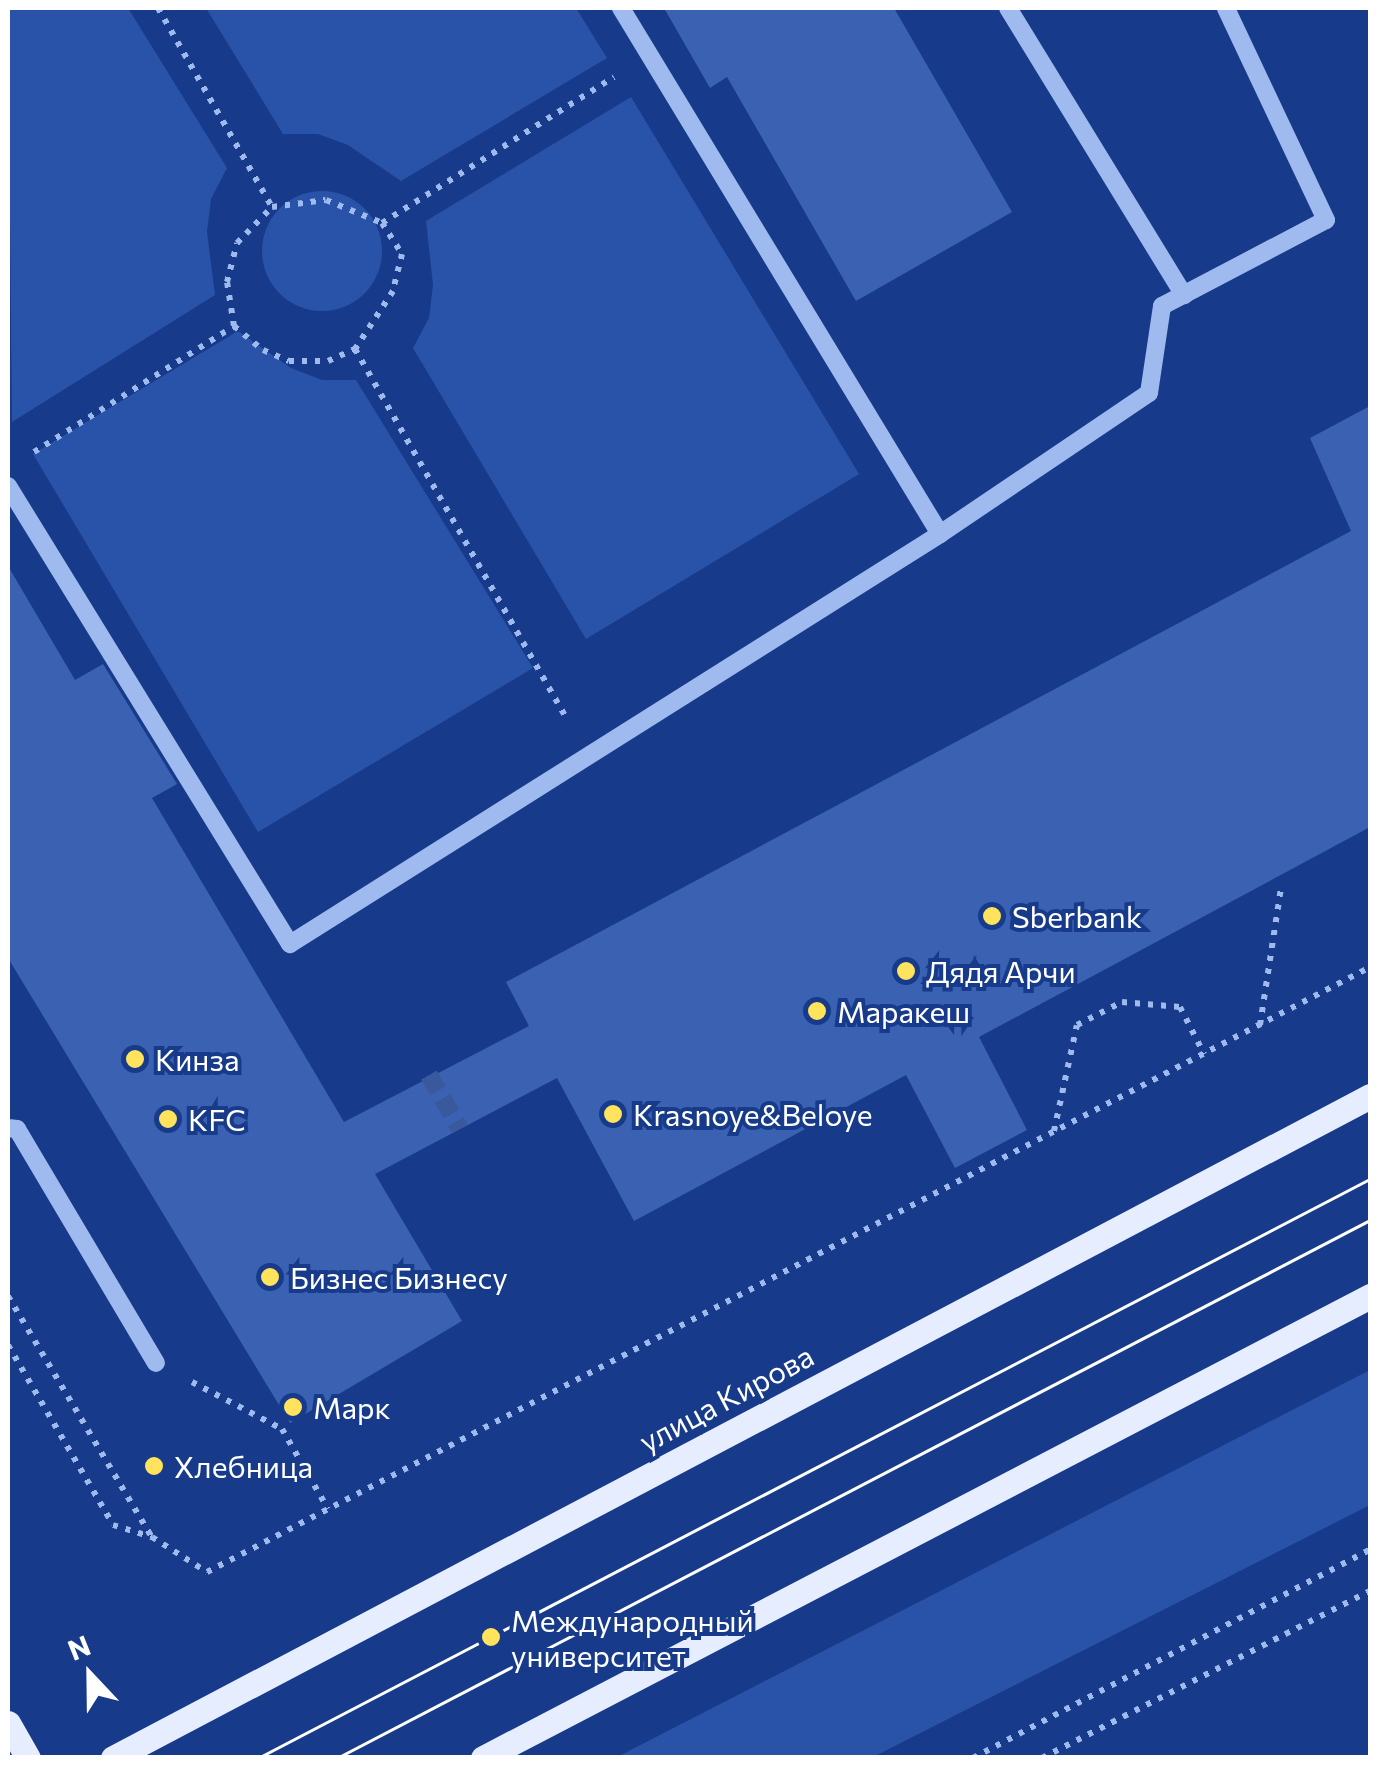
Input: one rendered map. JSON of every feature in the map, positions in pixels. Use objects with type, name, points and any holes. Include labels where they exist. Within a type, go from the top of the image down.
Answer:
[{"type":"main road","name":"улица Кирова","points":[[112,1758],[1370,1096]]},
{"type":"main road","points":[[483,1758],[1370,1296]]},
{"type":"main road","points":[[8,1723],[28,1758]]},
{"type":"lane","points":[[621,8],[940,534]]},
{"type":"lane","points":[[1008,8],[1184,295]]},
{"type":"lane","points":[[8,486],[290,944],[940,534],[1149,393],[1162,306],[1326,220],[1226,8]]},
{"type":"lane","points":[[8,1128],[17,1128],[156,1363]]},
{"type":"path","points":[[158,8],[272,208]]},
{"type":"path","points":[[382,223],[650,54]]},
{"type":"path","points":[[326,200],[382,223],[402,254],[392,291],[355,349],[328,361],[290,360],[262,350],[234,326],[227,282],[237,243],[272,208],[326,200]]},
{"type":"path","points":[[24,459],[234,326]]},
{"type":"path","points":[[355,349],[588,756]]},
{"type":"path","points":[[1260,1025],[1281,888]]},
{"type":"path","points":[[8,1345],[113,1524],[152,1536],[207,1572],[1370,968]]},
{"type":"path","points":[[1054,1132],[1077,1025],[1122,1002],[1180,1007],[1204,1054]]},
{"type":"path","points":[[8,1296],[152,1536]]},
{"type":"path","points":[[156,1363],[282,1429],[328,1509]]},
{"type":"path","points":[[973,1758],[1370,1550]]},
{"type":"path","points":[[1042,1758],[1370,1592]]},
{"type":"shaded area","points":[[8,8],[128,8],[227,168],[211,199],[207,232],[215,295],[12,422]]},
{"type":"shaded area","points":[[206,8],[576,8],[607,58],[401,181],[348,145],[318,134],[283,134]]},
{"type":"shaded area","points":[[631,97],[859,474],[586,639],[413,348],[429,318],[433,285],[426,221]]},
{"type":"shaded area","points":[[322,191],[345,196],[364,209],[377,228],[382,251],[377,274],[364,293],[345,306],[322,311],[299,306],[280,293],[267,274],[262,251],[267,228],[280,209],[299,196]]},
{"type":"shaded area","points":[[238,331],[291,368],[322,380],[356,380],[533,668],[258,832],[33,454]]},
{"type":"shaded area","points":[[1370,1370],[1370,1505],[873,1757],[617,1757]]},
{"type":"building","points":[[664,8],[894,8],[1012,212],[856,301],[727,77],[710,88]]},
{"type":"building","points":[[1370,406],[1370,827],[979,1037],[1027,1130],[955,1168],[906,1075],[634,1221],[557,1078],[375,1174],[462,1321],[290,1423],[8,958],[8,566],[75,680],[103,664],[177,784],[152,798],[344,1122],[529,1026],[506,982],[1351,531],[1310,438]]},
{"type":"tunnel","points":[[429,1075],[460,1129]]},
{"type":"tram line","points":[[258,1758],[1370,1179]]},
{"type":"tram line","points":[[337,1758],[1370,1220]]},
{"type":"place","name":"Sberbank","points":[[992,916]]},
{"type":"place","name":"Дядя Арчи","points":[[906,971]]},
{"type":"place","name":"Маракеш","points":[[817,1011]]},
{"type":"place","name":"Кинза","points":[[135,1059]]},
{"type":"place","name":"Krasnoye&Beloye","points":[[613,1114]]},
{"type":"place","name":"KFC","points":[[168,1119]]},
{"type":"place","name":"Бизнес Бизнесу","points":[[270,1277]]},
{"type":"place","name":"Марк","points":[[293,1407]]},
{"type":"place","name":"Хлебница","points":[[154,1466]]},
{"type":"place","name":"Международный университет","points":[[491,1637]]}]
